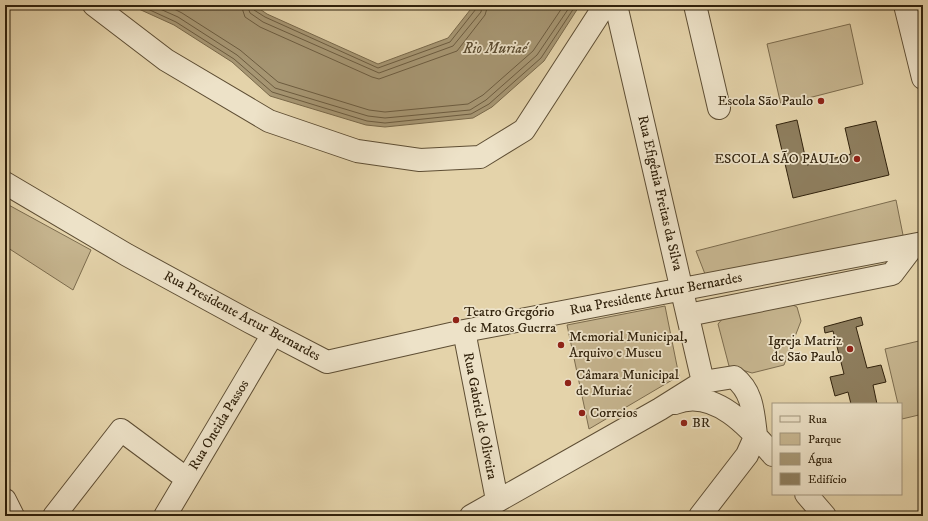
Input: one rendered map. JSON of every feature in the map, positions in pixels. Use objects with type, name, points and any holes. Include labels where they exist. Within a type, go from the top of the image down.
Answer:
[{"type":"street","points":[[94,5],[166,60],[269,121],[357,151],[420,160],[480,157],[524,130],[605,5]]},
{"type":"street","name":"Rua Efigênia Freitas da Silva","points":[[616,5],[703,382]]},
{"type":"street","points":[[695,5],[719,108]]},
{"type":"street","points":[[906,5],[923,78]]},
{"type":"street","name":"Rua Presidente Artur Bernardes","points":[[5,183],[127,255],[328,362],[464,331],[682,288],[918,244]]},
{"type":"street","points":[[688,314],[892,274],[918,244]]},
{"type":"street","name":"Rua Gabriel de Oliveira","points":[[464,331],[497,500]]},
{"type":"street","name":"Rua Oneida Passos","points":[[165,516],[273,334]]},
{"type":"street","points":[[471,516],[660,409],[703,382],[734,377],[744,385],[748,393],[756,435],[747,455],[700,516]]},
{"type":"street","points":[[660,409],[680,401],[704,400],[723,408],[756,435],[772,454]]},
{"type":"street","points":[[54,516],[122,430],[187,479]]},
{"type":"street","points":[[807,495],[825,516]]},
{"type":"street","points":[[5,500],[13,516]]},
{"type":"green space","points":[[850,24],[863,84],[781,105],[767,44]]},
{"type":"green space","points":[[896,200],[904,240],[705,274],[696,251]]},
{"type":"green space","points":[[5,203],[91,250],[73,290],[5,246]]},
{"type":"green space","points":[[789,303],[797,307],[801,321],[784,365],[752,373],[729,366],[718,324],[724,317]]},
{"type":"green space","points":[[665,306],[679,376],[589,429],[567,325]]},
{"type":"green space","points":[[923,340],[923,414],[902,419],[902,403],[898,403],[885,349]]},
{"type":"water","name":"Rio Muriaé","points":[[130,5],[254,5],[267,14],[378,64],[448,38],[474,5],[580,5],[544,61],[492,107],[473,118],[385,127],[366,125],[270,96],[232,62],[174,25]]},
{"type":"building","name":"ESCOLA SÃO PAULO","points":[[797,120],[807,165],[851,154],[845,128],[876,121],[889,175],[793,198],[776,125]]},
{"type":"building","name":"Igreja Matriz de São Paulo","points":[[861,317],[863,325],[856,327],[867,368],[881,365],[886,382],[873,385],[877,403],[851,403],[848,392],[835,396],[830,377],[844,374],[833,331],[825,333],[824,327]]},
{"type":"place","name":"Escola São Paulo","points":[[821,101]]},
{"type":"place","name":"ESCOLA SÃO PAULO","points":[[857,159]]},
{"type":"place","name":"Teatro Gregório de Matos Guerra","points":[[456,320]]},
{"type":"place","name":"Memorial Municipal, Arquivo e Museu","points":[[561,345]]},
{"type":"place","name":"Igreja Matriz de São Paulo","points":[[850,349]]},
{"type":"place","name":"Câmara Municipal de Muriaé","points":[[568,383]]},
{"type":"place","name":"Correios","points":[[582,413]]},
{"type":"place","name":"BR","points":[[684,423]]}]
